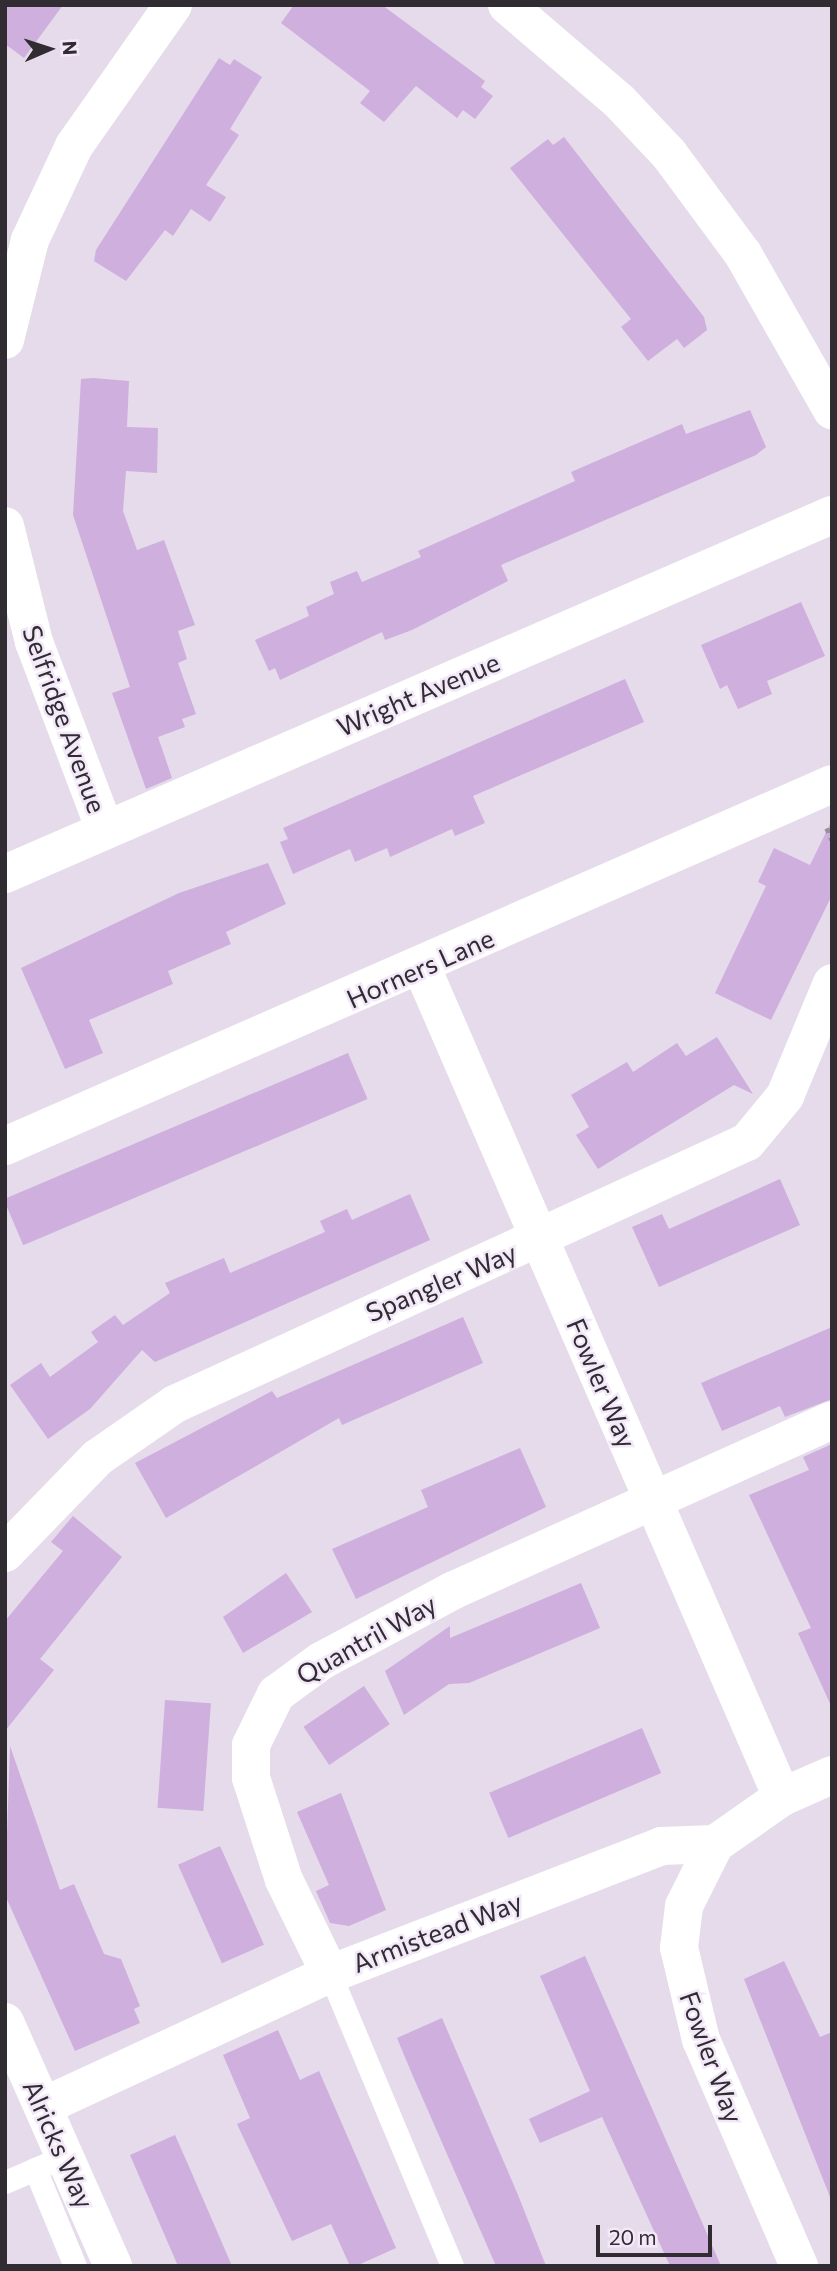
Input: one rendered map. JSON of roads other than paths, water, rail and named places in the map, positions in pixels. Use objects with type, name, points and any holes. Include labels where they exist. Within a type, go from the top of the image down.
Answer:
[{"type":"street","points":[[5,340],[30,240],[74,146],[173,5]]},
{"type":"street","points":[[507,5],[619,101],[669,154],[743,254],[832,410]]},
{"type":"street","name":"Wright Avenue","points":[[5,874],[832,515]]},
{"type":"street","name":"Selfridge Avenue","points":[[5,526],[34,642],[105,830]]},
{"type":"street","name":"Horners Lane","points":[[5,1146],[422,968],[832,784]]},
{"type":"street","name":"Fowler Way","points":[[422,968],[782,1797]]},
{"type":"street","name":"Spangler Way","points":[[5,1553],[97,1458],[175,1404],[747,1142],[785,1096],[832,983]]},
{"type":"street","name":"Quantril Way","points":[[330,1974],[284,1880],[254,1791],[251,1745],[276,1694],[295,1676],[417,1609],[655,1504],[832,1420]]},
{"type":"street","points":[[715,1844],[782,1797],[832,1775]]},
{"type":"street","name":"Fowler Way","points":[[715,1844],[684,1906],[683,1977],[701,2040],[799,2266]]},
{"type":"street","name":"Armistead Way","points":[[44,2106],[330,1974],[661,1846],[715,1844]]},
{"type":"street","name":"Alricks Way","points":[[5,2022],[44,2106],[50,2163],[113,2266]]},
{"type":"lane","name":"Quantril Way","points":[[330,1974],[452,2266]]},
{"type":"lane","points":[[5,2182],[50,2163],[75,2266]]}]
